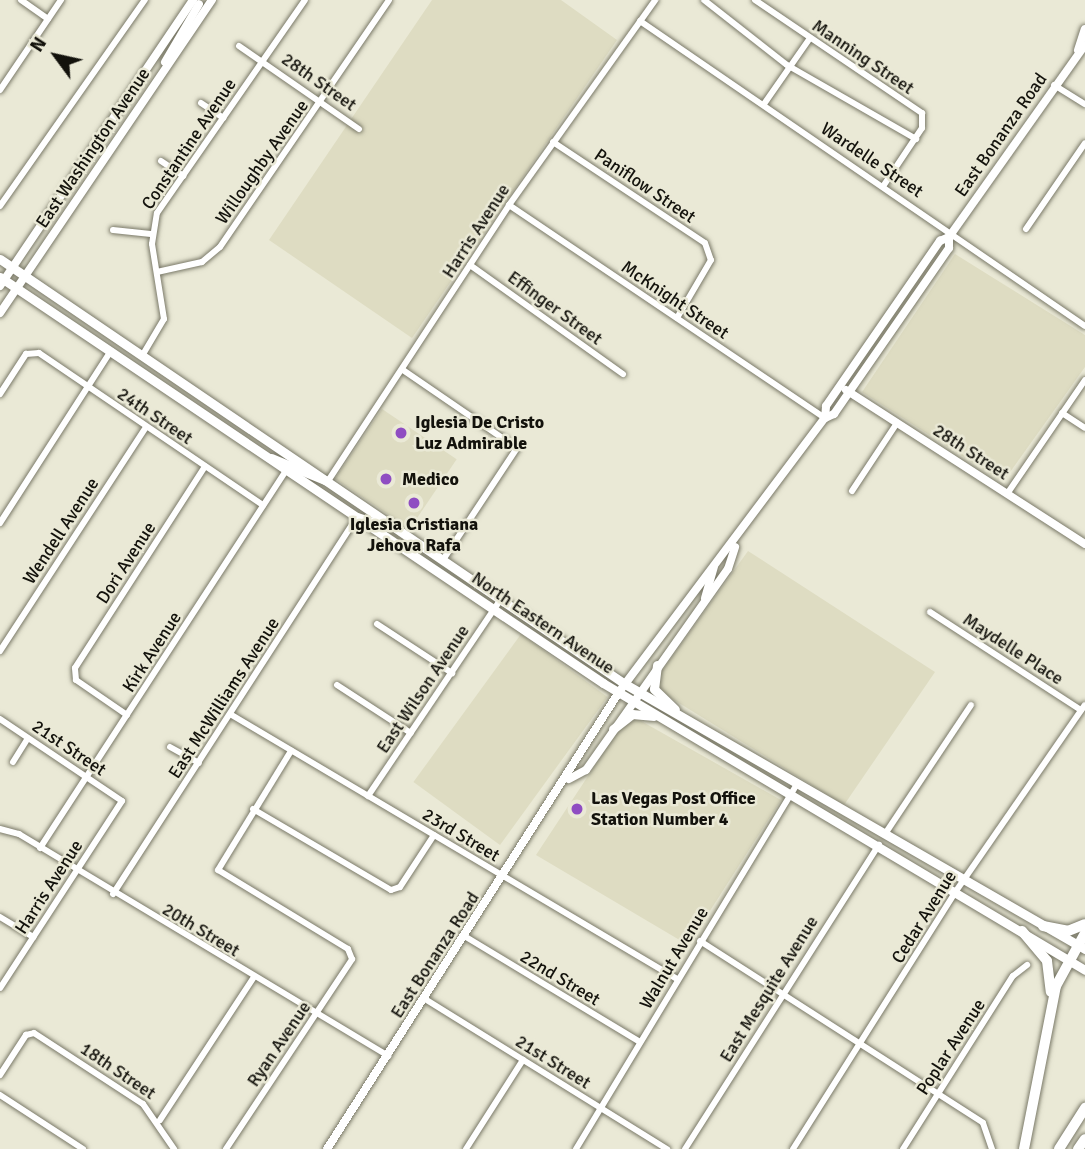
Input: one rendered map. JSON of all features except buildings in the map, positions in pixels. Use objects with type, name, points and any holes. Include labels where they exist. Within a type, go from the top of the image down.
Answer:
[{"type":"highway","points":[[1043,926],[1068,931],[1085,924]]},
{"type":"highway","points":[[1022,931],[1047,961],[1051,1007]]},
{"type":"highway","points":[[1024,1149],[1051,1007],[1066,959],[1080,947],[1085,933]]},
{"type":"highway","points":[[1059,1149],[1085,1108]]},
{"type":"highway","points":[[1079,1149],[1085,1139]]},
{"type":"main road","name":"East Washington Avenue","points":[[1,281],[197,3],[212,0]]},
{"type":"main road","name":"East Washington Avenue","points":[[0,313],[153,87],[197,3]]},
{"type":"main road","name":"East Bonanza Road","points":[[569,779],[586,770],[705,598],[735,547],[825,418],[840,386],[940,241],[949,237],[1082,48],[1085,29]]},
{"type":"main road","name":"East Bonanza Road","points":[[825,418],[850,393],[949,248],[949,237]]},
{"type":"main road","name":"North Eastern Avenue","points":[[0,259],[625,684],[1080,947]]},
{"type":"main road","name":"North Eastern Avenue","points":[[1,281],[17,288],[100,343],[633,701],[1085,970]]},
{"type":"main road","points":[[100,343],[142,356]]},
{"type":"main road","name":"28th Street","points":[[840,386],[1085,544]]},
{"type":"main road","points":[[269,458],[328,481]]},
{"type":"main road","points":[[357,517],[411,538]]},
{"type":"main road","name":"East Bonanza Road","points":[[327,1149],[569,779],[573,762],[619,692],[716,561],[735,547]]},
{"type":"main road","points":[[705,598],[716,561]]},
{"type":"main road","points":[[657,665],[654,689],[684,718]]},
{"type":"main road","points":[[613,729],[632,714],[659,717]]},
{"type":"main road","points":[[730,759],[767,766]]},
{"type":"street","points":[[20,0],[48,19]]},
{"type":"street","points":[[0,90],[61,0]]},
{"type":"street","points":[[1,206],[145,0]]},
{"type":"street","name":"Willoughby Avenue","points":[[157,272],[212,256],[389,0]]},
{"type":"street","name":"Harris Avenue","points":[[328,481],[509,205],[655,0]]},
{"type":"street","points":[[704,0],[790,66],[916,139],[884,185]]},
{"type":"street","name":"Manning Street","points":[[755,0],[922,113],[926,120],[916,139]]},
{"type":"street","name":"Constantine Avenue","points":[[142,356],[164,319],[152,234],[157,213],[302,1]]},
{"type":"street","name":"Wardelle Street","points":[[640,21],[941,224],[949,237],[1085,326]]},
{"type":"street","points":[[764,104],[810,38]]},
{"type":"street","name":"28th Street","points":[[239,46],[359,129]]},
{"type":"street","points":[[1054,85],[1085,104]]},
{"type":"street","points":[[201,103],[223,118]]},
{"type":"street","name":"Paniflow Street","points":[[553,142],[705,243],[711,260],[677,318]]},
{"type":"street","points":[[1026,229],[1085,143]]},
{"type":"street","points":[[161,161],[183,176]]},
{"type":"street","name":"McKnight Street","points":[[509,205],[825,418]]},
{"type":"street","points":[[113,230],[152,234]]},
{"type":"street","name":"Effinger Street","points":[[470,265],[623,374]]},
{"type":"street","points":[[0,523],[111,351]]},
{"type":"street","name":"24th Street","points":[[0,394],[31,352],[88,387],[263,505]]},
{"type":"street","points":[[403,370],[517,448],[443,560]]},
{"type":"street","points":[[1007,494],[1085,380]]},
{"type":"street","points":[[1062,413],[1085,428]]},
{"type":"street","points":[[852,491],[897,423]]},
{"type":"street","name":"Wendell Avenue","points":[[0,651],[146,427]]},
{"type":"street","name":"Dori Avenue","points":[[127,715],[74,675],[205,466]]},
{"type":"street","name":"Kirk Avenue","points":[[40,848],[286,470]]},
{"type":"street","name":"East McWilliams Avenue","points":[[113,894],[357,517]]},
{"type":"street","name":"East Wilson Avenue","points":[[368,796],[500,598]]},
{"type":"street","name":"Maydelle Place","points":[[930,612],[1083,708]]},
{"type":"street","points":[[377,624],[452,673]]},
{"type":"street","points":[[337,685],[411,733]]},
{"type":"street","points":[[885,834],[971,705]]},
{"type":"street","name":"Cedar Avenue","points":[[793,1149],[956,891],[1083,708]]},
{"type":"street","name":"23rd Street","points":[[230,714],[677,979]]},
{"type":"street","name":"21st Street","points":[[0,719],[122,801]]},
{"type":"street","points":[[13,762],[28,738]]},
{"type":"street","points":[[170,747],[199,763]]},
{"type":"street","points":[[291,751],[253,809],[395,890],[434,835]]},
{"type":"street","name":"Walnut Avenue","points":[[576,1149],[797,783]]},
{"type":"street","name":"Harris Avenue","points":[[0,988],[122,801]]},
{"type":"street","name":"Ryan Avenue","points":[[226,1149],[316,1014],[352,954],[218,870],[253,809]]},
{"type":"street","name":"20th Street","points":[[0,830],[40,848],[76,872],[388,1056]]},
{"type":"street","name":"East Mesquite Avenue","points":[[685,1149],[782,993],[879,845]]},
{"type":"street","points":[[0,916],[33,937]]},
{"type":"street","name":"22nd Street","points":[[466,937],[640,1042]]},
{"type":"street","points":[[700,940],[983,1124],[993,1139],[992,1149]]},
{"type":"street","name":"Poplar Avenue","points":[[903,1149],[1013,976],[1027,965]]},
{"type":"street","points":[[160,1121],[254,978]]},
{"type":"street","name":"21st Street","points":[[425,999],[667,1149]]},
{"type":"street","name":"18th Street","points":[[0,1074],[30,1032],[160,1121],[174,1149]]},
{"type":"street","points":[[466,1149],[523,1060]]},
{"type":"street","points":[[0,1095],[83,1149]]},
{"type":"shaded area","points":[[432,0],[561,0],[617,40],[412,338],[269,240]]},
{"type":"shaded area","points":[[955,254],[1085,335],[1085,367],[1003,482],[862,392]]},
{"type":"shaded area","points":[[382,409],[457,459],[410,529],[335,479]]},
{"type":"shaded area","points":[[748,551],[935,672],[844,805],[658,690],[659,675]]},
{"type":"shaded area","points":[[521,634],[608,697],[500,845],[413,782]]},
{"type":"shaded area","points":[[634,717],[781,800],[688,945],[536,855],[623,723]]},
{"type":"place","name":"Iglesia De Cristo Luz Admirable","points":[[401,433]]},
{"type":"place","name":"Medico","points":[[386,479]]},
{"type":"place","name":"Iglesia Cristiana Jehova Rafa","points":[[414,503]]},
{"type":"place","name":"Las Vegas Post Office Station Number 4","points":[[577,809]]}]
